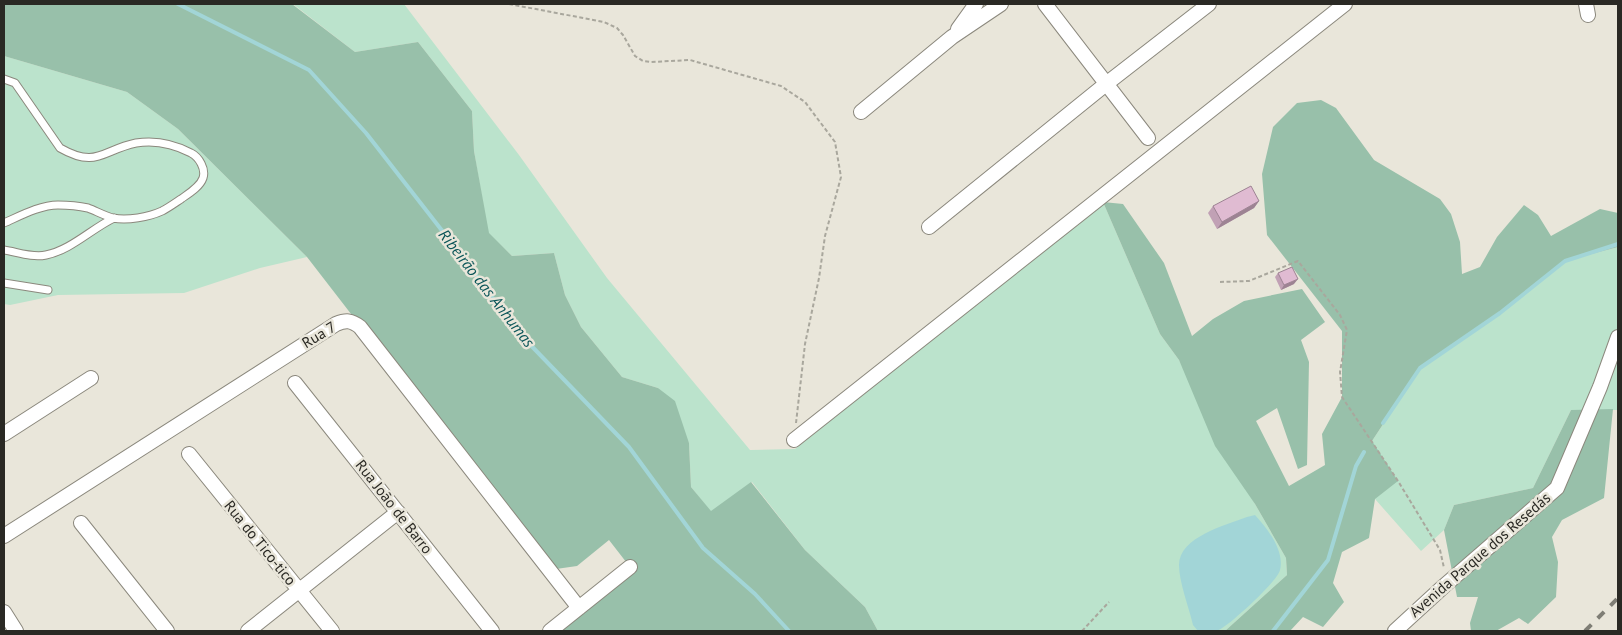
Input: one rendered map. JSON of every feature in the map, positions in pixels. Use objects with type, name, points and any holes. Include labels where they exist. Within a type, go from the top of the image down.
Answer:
[{"type":"street","points":[[861,112],[952,38],[1001,4]]},
{"type":"street","points":[[1045,4],[1148,138]]},
{"type":"street","points":[[929,227],[1106,84],[1209,4]]},
{"type":"street","points":[[794,440],[1345,4]]},
{"type":"street","points":[[952,38],[969,7]]},
{"type":"street","name":"Rua 7","points":[[4,536],[345,320],[354,322],[360,327],[579,608]]},
{"type":"street","name":"Avenida Parque dos Resedás","points":[[1395,631],[1557,488],[1600,387],[1618,337]]},
{"type":"street","points":[[4,434],[91,378]]},
{"type":"street","name":"Rua João de Barro","points":[[295,383],[492,631]]},
{"type":"street","name":"Rua do Tico-tico","points":[[189,454],[332,631]]},
{"type":"street","points":[[248,631],[398,512]]},
{"type":"street","points":[[81,523],[166,631]]},
{"type":"street","points":[[550,631],[630,567]]},
{"type":"street","points":[[4,612],[16,631]]},
{"type":"lane","points":[[4,79],[15,83],[60,148],[70,154],[84,159],[96,158],[134,144],[149,142],[166,144],[196,155],[202,166],[203,178],[198,186],[162,211],[150,215],[114,218],[61,250],[45,255],[26,255],[4,248]]},
{"type":"lane","points":[[4,223],[35,210],[56,205],[86,208],[114,218]]},
{"type":"lane","points":[[4,283],[48,290]]},
{"type":"path","points":[[509,4],[604,22],[617,28],[635,56],[643,61],[690,60],[781,86],[805,102],[835,142],[841,177],[825,236],[820,278],[805,344],[794,440]]},
{"type":"path","points":[[1220,282],[1249,281],[1298,261],[1340,315],[1347,330],[1340,372],[1342,397],[1398,481],[1440,550],[1444,567],[1444,586]]},
{"type":"path","points":[[1082,631],[1109,602]]},
{"type":"green space","points":[[4,4],[292,4],[355,52],[418,42],[472,111],[474,151],[489,233],[512,256],[554,253],[565,295],[581,327],[622,377],[658,388],[675,401],[689,443],[691,487],[711,511],[751,482],[805,550],[865,607],[878,631],[550,631],[630,567],[609,540],[577,566],[549,570],[307,257],[178,129],[127,92],[4,56]]},
{"type":"green space","points":[[293,4],[404,4],[519,155],[607,278],[750,450],[795,449],[1103,202],[1160,334],[1179,360],[1255,504],[1286,558],[1287,575],[1225,631],[878,631],[865,607],[805,550],[752,482],[711,512],[691,487],[689,443],[658,388],[622,377],[581,327],[565,295],[554,253],[512,256],[488,233],[474,151],[472,111],[418,42],[355,52]]},
{"type":"green space","points":[[4,56],[127,92],[178,129],[307,257],[260,268],[184,293],[58,295],[10,305],[4,304]]},
{"type":"green space","points":[[1321,100],[1336,108],[1374,160],[1440,199],[1451,214],[1460,242],[1462,274],[1480,267],[1497,237],[1524,205],[1538,215],[1551,236],[1600,209],[1618,213],[1618,247],[1565,261],[1500,313],[1420,368],[1372,441],[1398,481],[1375,499],[1369,538],[1342,552],[1333,583],[1344,602],[1323,627],[1303,617],[1290,631],[1225,631],[1287,575],[1286,558],[1255,504],[1215,446],[1179,360],[1160,334],[1103,202],[1123,204],[1164,263],[1192,336],[1213,319],[1244,301],[1302,289],[1325,322],[1301,340],[1309,362],[1307,465],[1298,469],[1277,408],[1256,421],[1289,486],[1325,465],[1322,434],[1342,397],[1342,331],[1267,235],[1262,174],[1273,127],[1297,103]]},
{"type":"green space","points":[[1618,247],[1618,410],[1571,410],[1533,488],[1454,505],[1444,530],[1421,551],[1375,499],[1372,441],[1420,368],[1500,313],[1565,261]]},
{"type":"green space","points":[[1613,409],[1604,498],[1562,520],[1552,537],[1558,562],[1556,597],[1528,624],[1519,618],[1496,631],[1471,631],[1470,623],[1478,597],[1457,597],[1444,530],[1454,505],[1533,488],[1571,410]]},
{"type":"water","points":[[1255,515],[1274,540],[1280,555],[1280,570],[1271,584],[1223,628],[1215,632],[1198,631],[1193,625],[1184,595],[1179,565],[1181,555],[1195,540],[1216,528]]},
{"type":"building","points":[[1251,186],[1259,201],[1222,222],[1213,206]]},
{"type":"building","points":[[1292,267],[1298,279],[1284,285],[1278,273]]},
{"type":"waterway","name":"Ribeirão das Anhumas","points":[[178,4],[309,70],[366,133],[518,332],[629,447],[703,548],[755,594],[789,631]]},
{"type":"waterway","points":[[1383,423],[1420,368],[1500,313],[1565,261],[1618,244]]},
{"type":"waterway","points":[[1273,631],[1328,560],[1356,466],[1364,452]]},
{"type":"railway","points":[[1585,631],[1618,598]]}]
